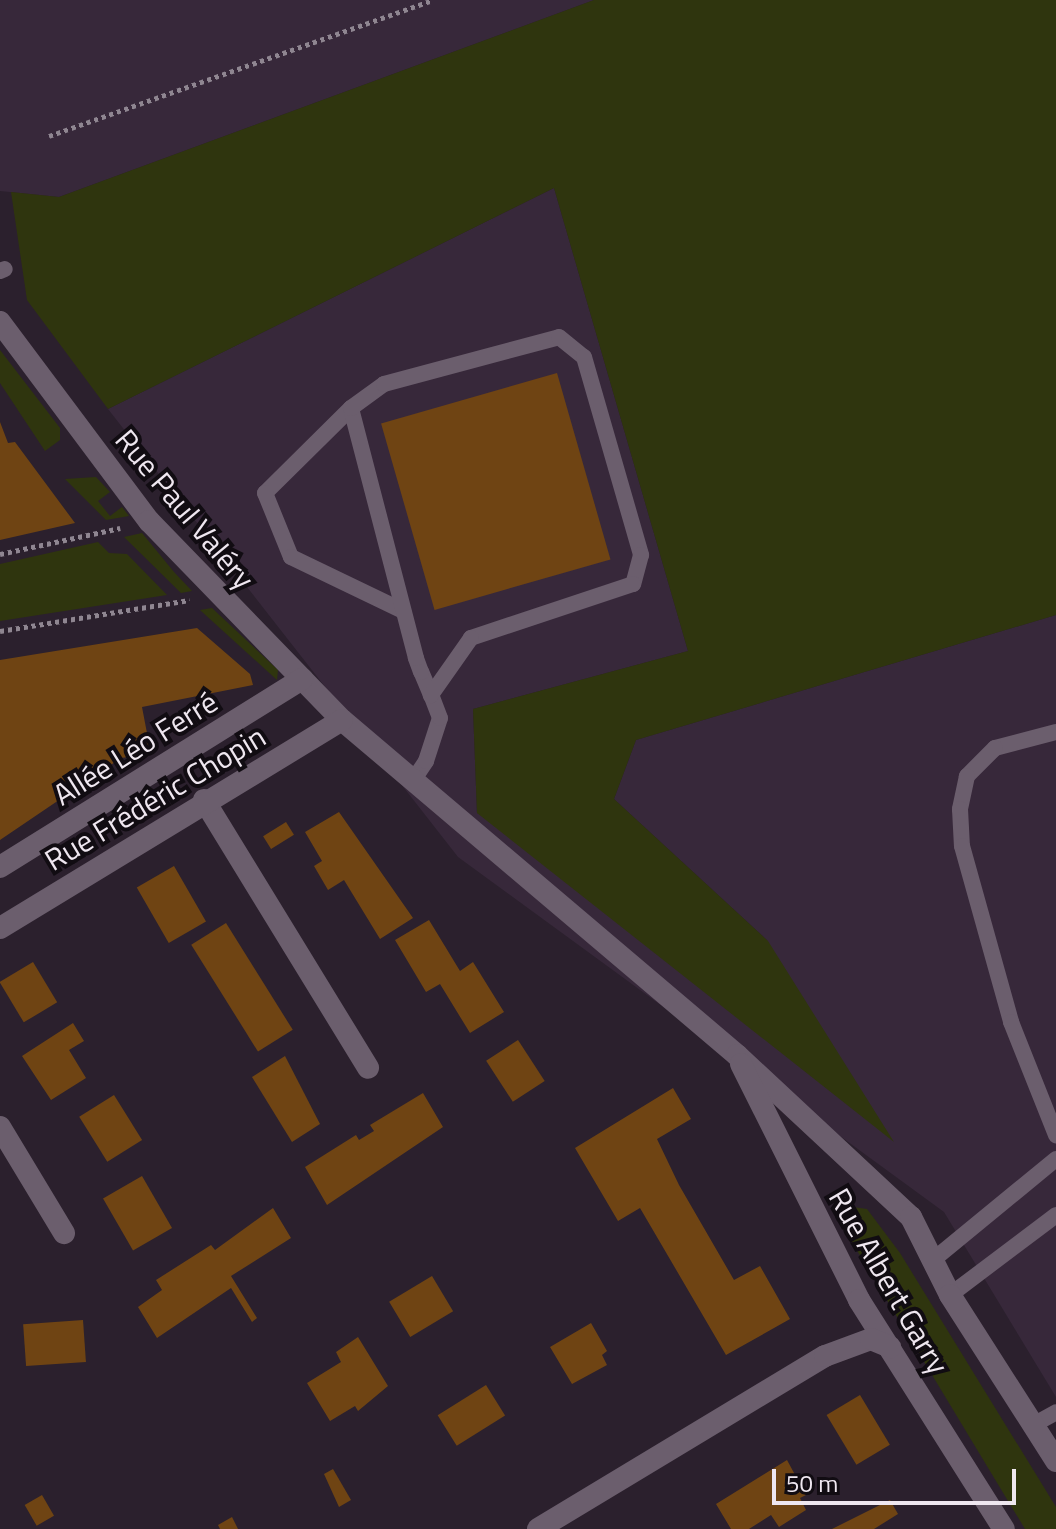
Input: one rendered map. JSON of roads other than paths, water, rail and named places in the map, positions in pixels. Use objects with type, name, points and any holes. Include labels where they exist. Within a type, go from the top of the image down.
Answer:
[{"type":"street","name":"Rue Paul Valéry","points":[[0,322],[149,521],[216,596],[342,720]]},
{"type":"street","name":"Allée Léo Ferré","points":[[0,867],[302,679]]},
{"type":"street","name":"Rue Albert Garry","points":[[342,720],[737,1055],[911,1217],[950,1295],[1056,1461]]},
{"type":"street","name":"Rue Frédéric Chopin","points":[[0,928],[204,800],[342,720]]},
{"type":"street","points":[[204,800],[368,1068]]},
{"type":"street","name":"Rue Albert Garry","points":[[737,1055],[859,1300],[1004,1529]]},
{"type":"street","points":[[0,1127],[64,1233]]},
{"type":"street","points":[[538,1529],[825,1356],[871,1339],[890,1347]]},
{"type":"lane","points":[[403,611],[291,557],[265,493],[351,408],[384,384],[559,337],[584,357],[641,555],[633,584],[471,638],[431,695]]},
{"type":"lane","points":[[351,408],[403,611],[440,718],[426,761],[412,782]]},
{"type":"lane","points":[[1056,732],[995,748],[967,776],[960,809],[962,846],[1011,1022],[1056,1135]]},
{"type":"lane","points":[[933,1260],[1056,1159]]},
{"type":"lane","points":[[950,1295],[1056,1215]]},
{"type":"lane","points":[[1033,1425],[1056,1412]]}]
